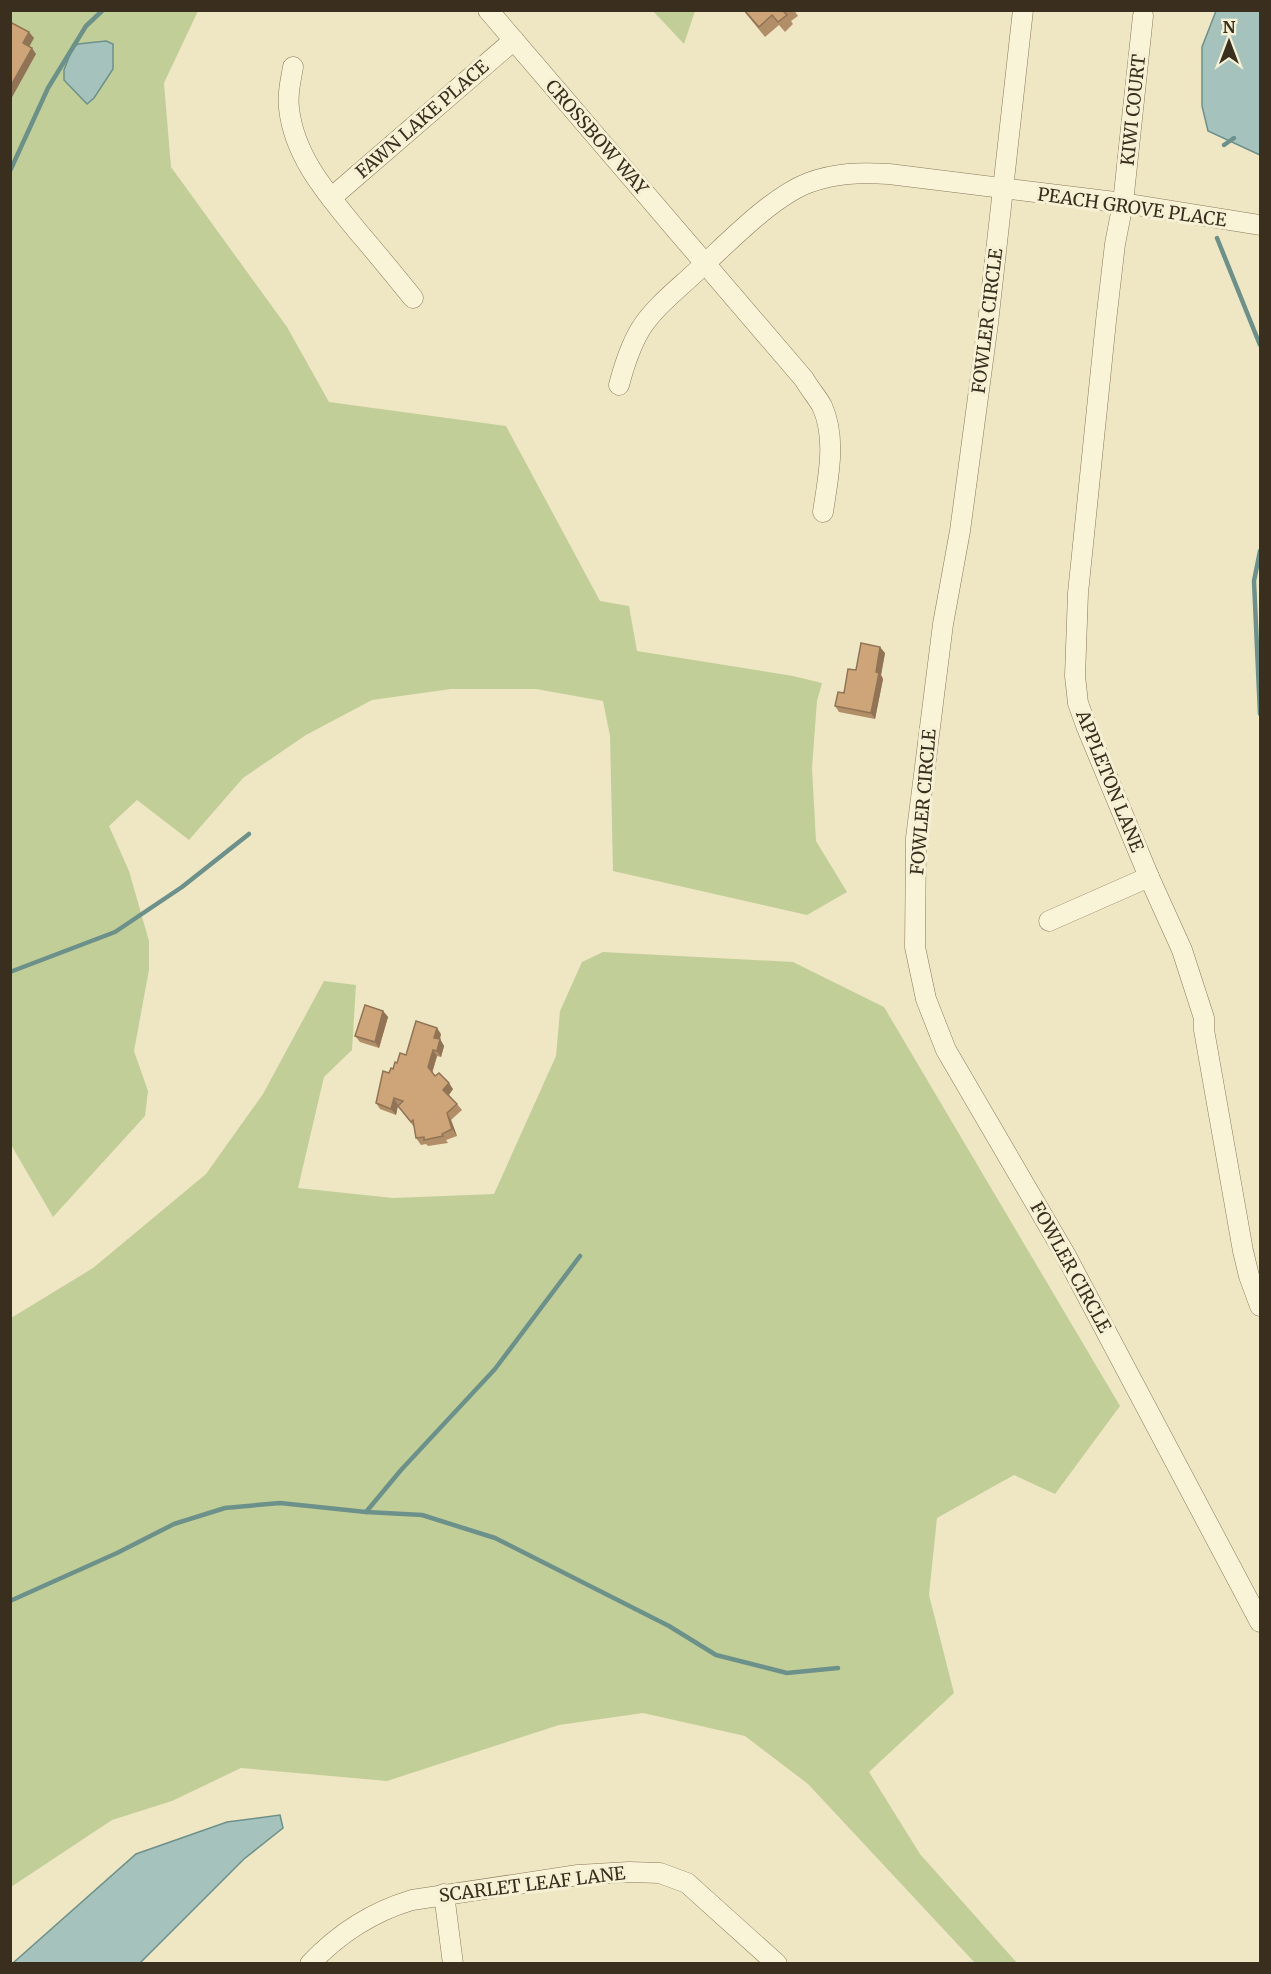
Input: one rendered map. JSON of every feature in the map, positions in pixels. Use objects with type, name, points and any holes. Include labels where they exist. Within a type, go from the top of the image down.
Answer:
[{"type":"street","name":"CROSSBOW WAY","points":[[488,10],[804,379],[822,407],[830,436],[830,463],[823,512]]},
{"type":"street","name":"FOWLER CIRCLE","points":[[1023,10],[988,323],[965,496],[943,624],[916,838],[915,947],[920,975],[935,1026],[946,1050],[1065,1254],[1260,1622]]},
{"type":"street","name":"KIWI COURT","points":[[1123,204],[1143,16]]},
{"type":"street","name":"FAWN LAKE PLACE","points":[[331,198],[514,40]]},
{"type":"street","points":[[293,67],[288,91],[289,108],[307,163],[331,198],[413,298]]},
{"type":"street","name":"PEACH GROVE PLACE","points":[[619,385],[628,352],[641,328],[660,306],[780,199],[805,184],[832,175],[860,172],[889,174],[1123,204],[1260,225]]},
{"type":"street","name":"APPLETON LANE","points":[[1123,204],[1115,244],[1107,310],[1078,593],[1075,676],[1078,703],[1149,877],[1182,950],[1204,1018],[1204,1030],[1243,1251],[1260,1306]]},
{"type":"street","points":[[1048,921],[1149,877]]},
{"type":"street","name":"SCARLET LEAF LANE","points":[[310,1964],[341,1934],[375,1914],[402,1903],[444,1894],[578,1875],[629,1872],[660,1873],[687,1883],[777,1964]]},
{"type":"street","points":[[444,1894],[453,1964]]},
{"type":"green space","points":[[10,11],[198,11],[164,83],[171,167],[287,327],[329,402],[506,426],[600,601],[629,606],[637,651],[793,676],[822,683],[817,701],[812,768],[816,841],[847,892],[807,915],[613,871],[610,736],[603,701],[536,689],[451,689],[372,700],[306,735],[243,778],[189,840],[137,800],[109,826],[129,871],[149,941],[149,970],[134,1051],[148,1091],[145,1116],[53,1217],[10,1143]]},
{"type":"green space","points":[[653,11],[695,11],[684,44]]},
{"type":"green space","points":[[603,952],[793,962],[884,1007],[1120,1406],[1055,1494],[1014,1475],[937,1518],[929,1595],[954,1693],[869,1772],[920,1854],[1017,1963],[975,1963],[808,1784],[745,1736],[643,1713],[559,1725],[387,1781],[241,1768],[172,1801],[112,1820],[11,1887],[11,1318],[93,1268],[206,1174],[263,1094],[324,981],[356,985],[352,1050],[324,1077],[298,1188],[393,1198],[494,1194],[556,1056],[560,1011],[582,962]]},
{"type":"water","points":[[1216,11],[1260,11],[1260,155],[1208,131],[1202,106],[1202,47]]},
{"type":"water","points":[[106,41],[113,44],[113,69],[94,98],[87,104],[64,80],[64,70],[73,47],[78,44]]},
{"type":"water","points":[[280,1815],[283,1828],[244,1859],[140,1963],[13,1963],[136,1854],[227,1822]]},
{"type":"building","points":[[744,10],[786,10],[784,12],[787,15],[778,22],[772,15],[759,27]]},
{"type":"building","points":[[10,22],[29,32],[23,43],[32,48],[10,87]]},
{"type":"building","points":[[861,643],[880,647],[876,672],[879,673],[871,713],[835,706],[838,692],[844,693],[848,669],[856,670]]},
{"type":"building","points":[[365,1005],[383,1011],[375,1042],[355,1036]]},
{"type":"building","points":[[416,1021],[437,1028],[434,1038],[440,1039],[437,1051],[433,1050],[428,1067],[435,1076],[439,1073],[449,1083],[443,1090],[457,1104],[447,1113],[452,1129],[442,1134],[443,1136],[424,1140],[424,1137],[416,1138],[413,1120],[411,1122],[398,1106],[403,1101],[394,1098],[391,1109],[376,1103],[383,1071],[389,1073],[391,1068],[393,1069],[400,1053],[406,1055]]},
{"type":"waterway","points":[[10,171],[48,88],[86,26],[103,10]]},
{"type":"waterway","points":[[1224,145],[1234,138]]},
{"type":"waterway","points":[[1217,238],[1260,345]]},
{"type":"waterway","points":[[1260,551],[1254,581],[1260,714]]},
{"type":"waterway","points":[[10,972],[115,932],[182,887],[249,834]]},
{"type":"waterway","points":[[366,1512],[401,1470],[495,1369],[580,1256]]},
{"type":"waterway","points":[[10,1601],[117,1553],[174,1524],[225,1508],[280,1503],[422,1515],[495,1538],[669,1626],[716,1655],[787,1673],[838,1668]]}]
